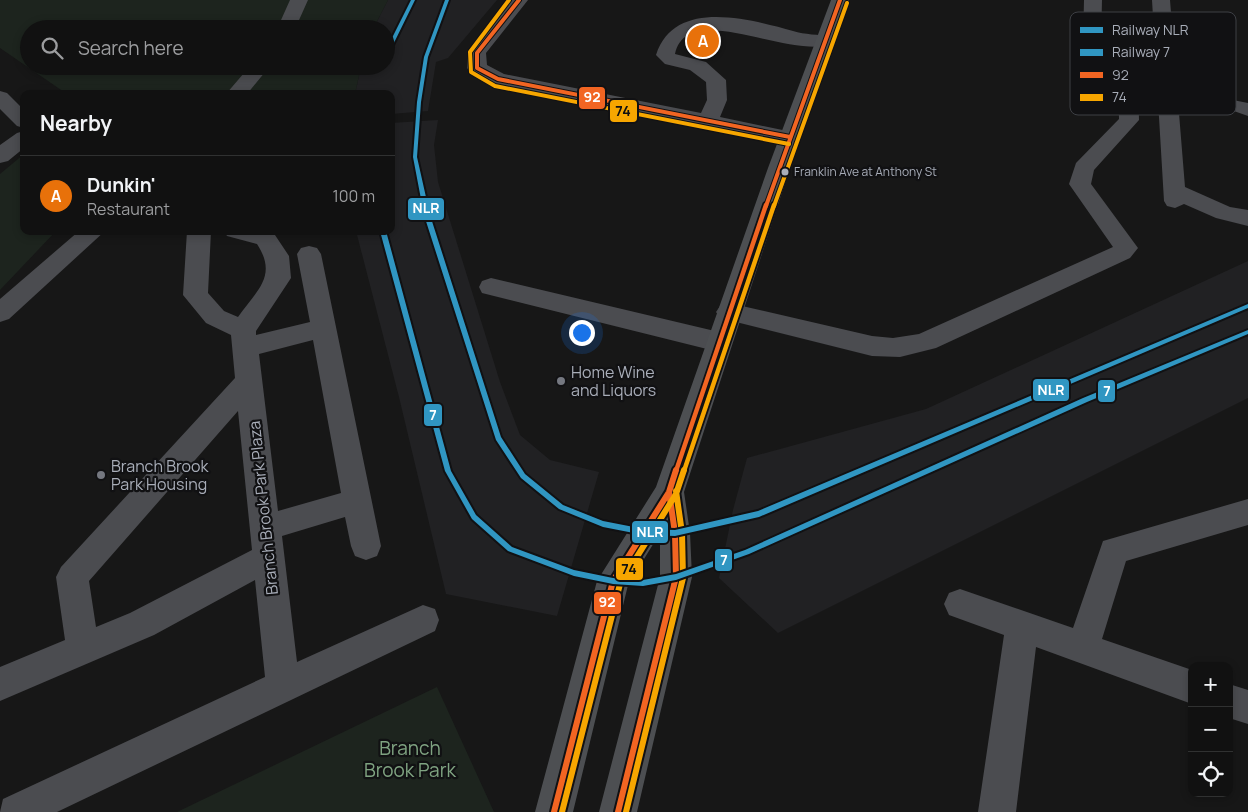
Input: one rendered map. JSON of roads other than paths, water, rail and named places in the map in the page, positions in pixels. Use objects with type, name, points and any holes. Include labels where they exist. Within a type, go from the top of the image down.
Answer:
[{"type":"main road","points":[[554,812],[614,581],[669,492],[729,312],[840,0]]},
{"type":"main road","points":[[618,812],[676,577],[675,533],[669,492]]},
{"type":"street","points":[[290,20],[299,0]]},
{"type":"street","points":[[519,0],[477,53],[477,68],[498,79],[790,137]]},
{"type":"street","points":[[708,120],[717,100],[716,80],[697,66],[679,63],[665,55],[679,24],[686,17],[710,15],[754,23],[790,36],[824,41]]},
{"type":"street","points":[[240,90],[253,75]]},
{"type":"street","points":[[0,96],[20,118]]},
{"type":"street","points":[[1236,105],[1248,110]]},
{"type":"street","points":[[729,312],[879,347],[905,348],[927,342],[1122,252],[1126,248],[1080,184],[1084,168],[1129,120],[1129,115]]},
{"type":"street","points":[[1169,115],[1175,196],[1224,213],[1248,218]]},
{"type":"street","points":[[0,156],[20,141]]},
{"type":"street","points":[[0,313],[89,235]]},
{"type":"street","points":[[199,235],[195,295],[215,317],[244,339],[323,328]]},
{"type":"street","points":[[244,339],[279,278],[277,256],[265,238],[252,235]]},
{"type":"street","points":[[309,254],[366,546]]},
{"type":"street","points":[[491,287],[719,342]]},
{"type":"street","name":"Branch Brook Park Plaza","points":[[244,339],[283,686]]},
{"type":"street","points":[[82,650],[72,577],[248,382]]},
{"type":"street","points":[[0,684],[142,624],[267,542],[357,501]]},
{"type":"street","points":[[1083,647],[1114,551],[1248,512]]},
{"type":"street","points":[[960,604],[1022,628],[1083,647],[1188,686]]},
{"type":"street","points":[[16,812],[423,620]]},
{"type":"street","points":[[997,812],[1022,628]]},
{"type":"street","points":[[1233,702],[1248,708]]},
{"type":"rail line","name":"7","points":[[395,37],[413,0]]},
{"type":"rail line","name":"NLR","points":[[447,0],[426,57],[419,102],[415,157],[427,215],[498,438],[523,476],[561,507],[603,524],[644,532],[675,533],[759,514],[1248,306]]},
{"type":"rail line","name":"7","points":[[384,235],[448,471],[474,517],[510,549],[574,573],[613,581],[643,583],[676,577],[747,552],[1085,400],[1248,332]]},
{"type":"place","name":"Dunkin'","points":[[703,41]]},
{"type":"place","name":"Franklin Ave at Anthony St","points":[[785,172]]},
{"type":"place","name":"Home Wine and Liquors","points":[[561,381]]},
{"type":"place","name":"Branch Brook Park Housing","points":[[101,475]]},
{"type":"park label","name":"Branch Brook Park","points":[[410,759]]}]
